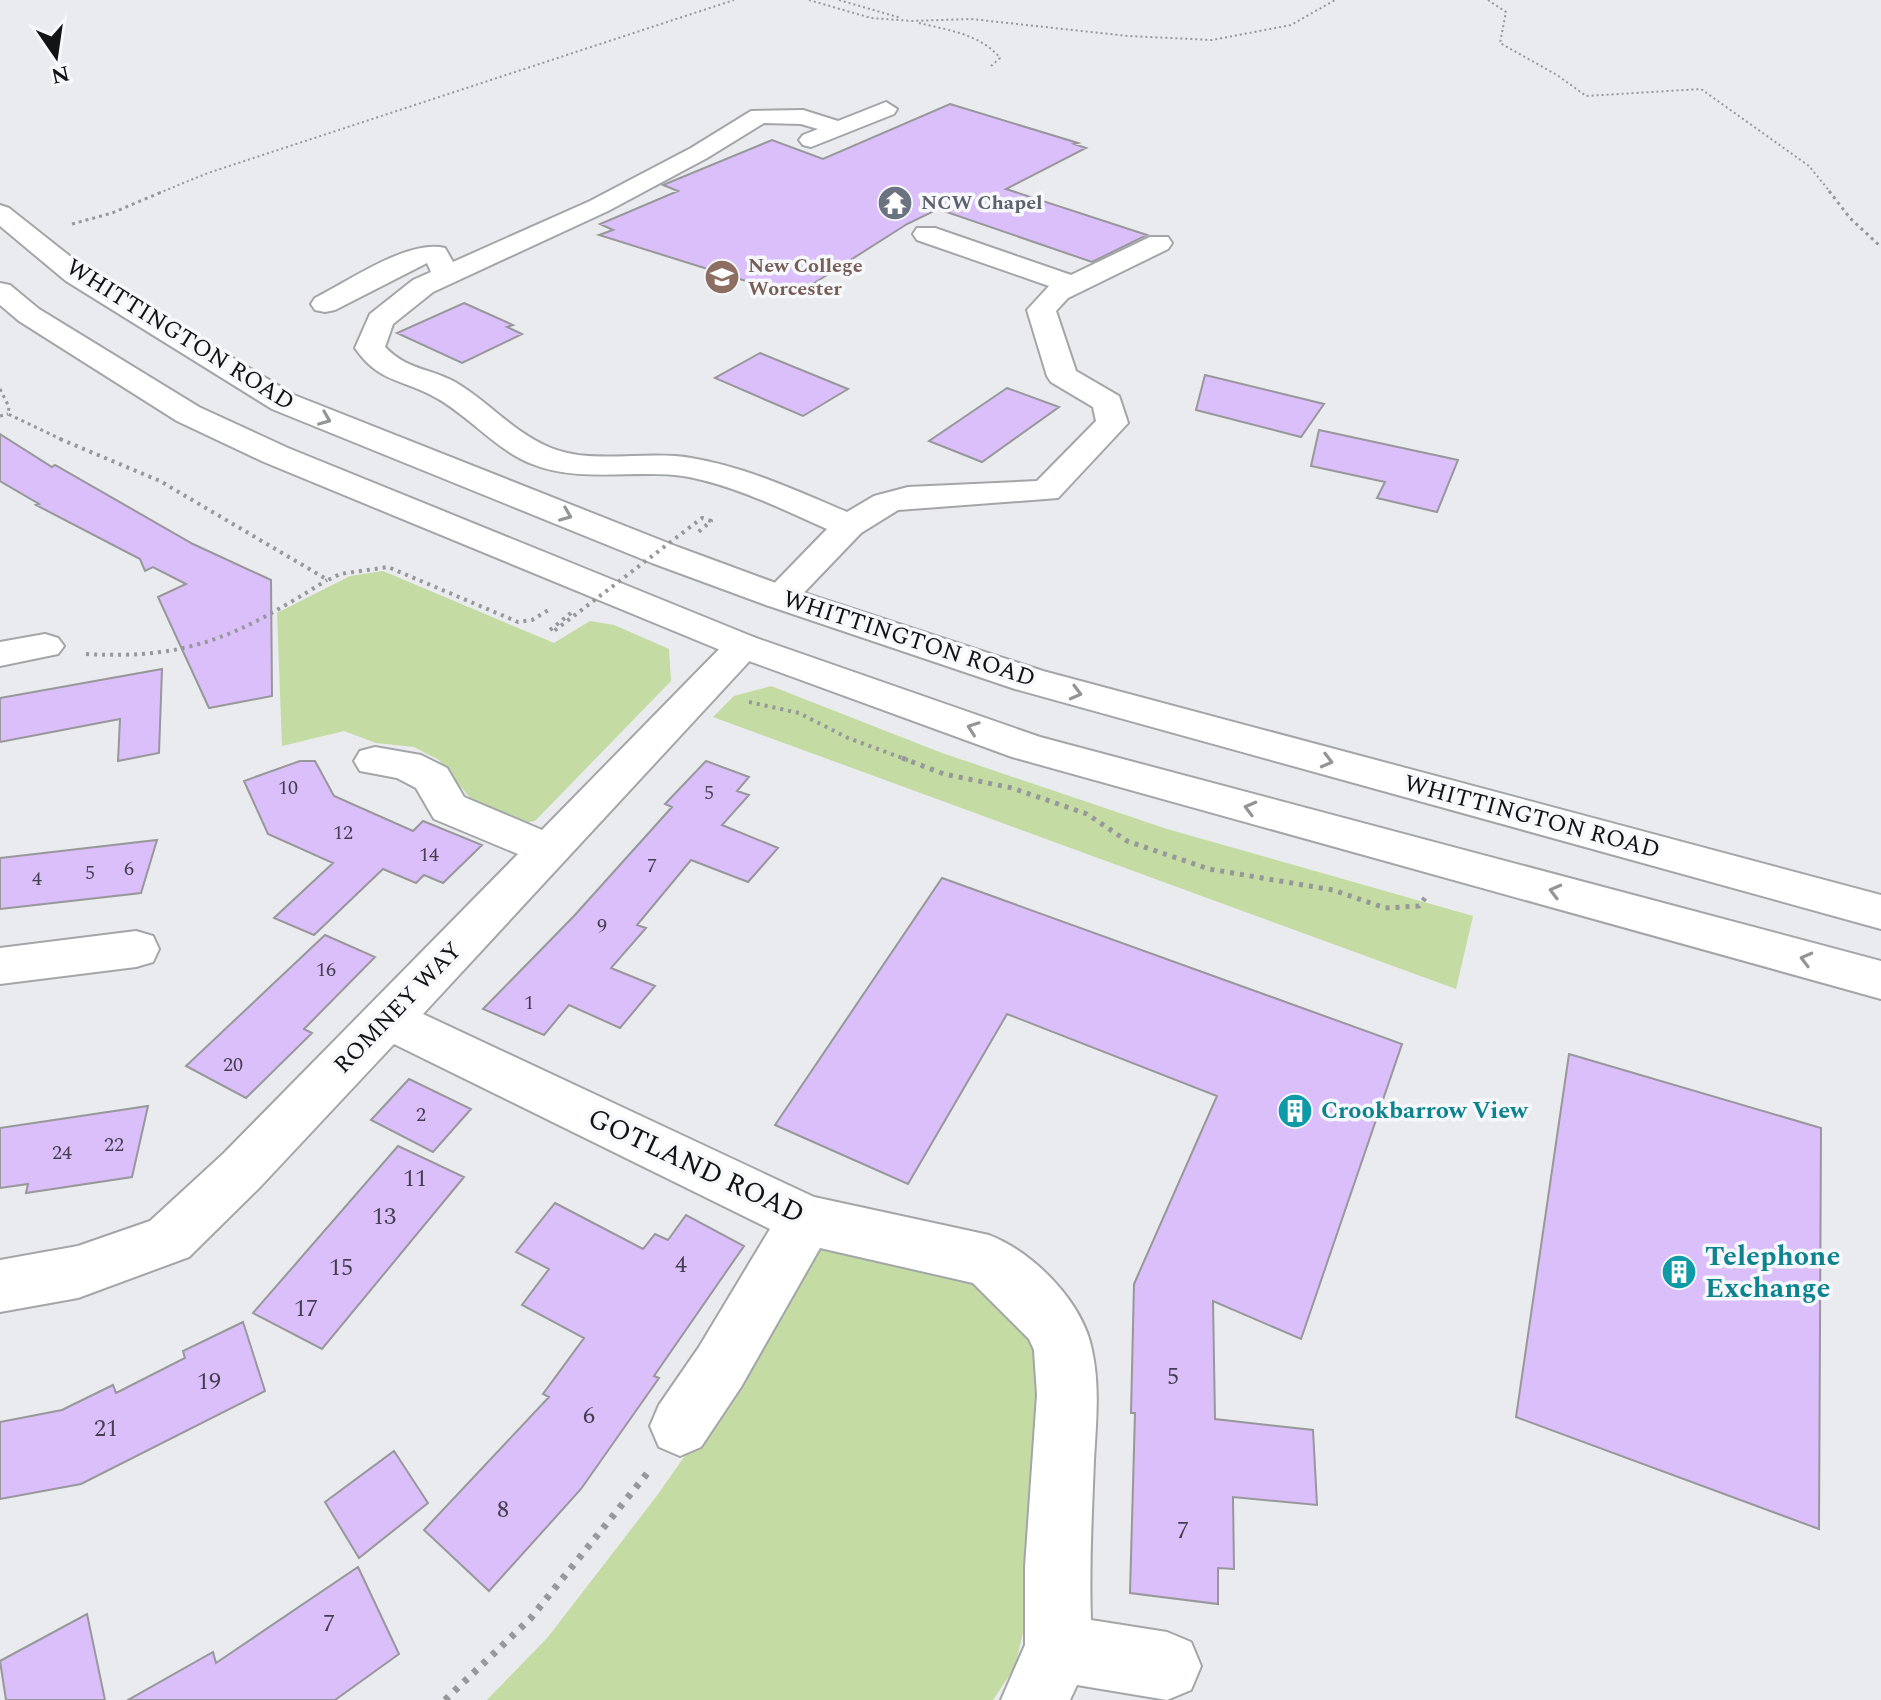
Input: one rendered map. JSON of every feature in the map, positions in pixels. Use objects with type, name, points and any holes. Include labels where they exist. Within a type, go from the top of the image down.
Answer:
[{"type":"main road","points":[[805,143],[886,109]]},
{"type":"main road","points":[[838,128],[803,117],[759,116],[699,153],[599,206],[423,286],[380,320],[370,348],[389,368],[444,389],[542,457],[600,466],[689,467],[763,488],[849,526]]},
{"type":"main road","name":"WHITTINGTON ROAD","points":[[0,213],[76,275],[283,402],[665,555],[779,597],[1029,680],[1881,912]]},
{"type":"main road","points":[[926,234],[1073,285]]},
{"type":"main road","points":[[779,597],[849,526],[886,503],[908,497],[1046,491],[1112,423],[1108,403],[1062,376],[1041,310],[1058,292],[1159,243]]},
{"type":"main road","points":[[325,304],[415,257],[436,254],[446,276]]},
{"type":"main road","points":[[0,291],[29,315],[188,414],[290,462],[743,646],[1027,747],[1881,980]]},
{"type":"main road","points":[[0,654],[45,646]]},
{"type":"main road","name":"ROMNEY WAY","points":[[0,1286],[78,1272],[169,1239],[242,1170],[743,646]]},
{"type":"main road","points":[[375,761],[406,765],[432,778],[449,808],[549,850]]},
{"type":"main road","points":[[0,966],[136,949]]},
{"type":"main road","name":"GOTLAND ROAD","points":[[388,1019],[806,1220],[989,1261],[1049,1320],[1063,1348],[1067,1395],[1047,1674],[1167,1666]]},
{"type":"main road","points":[[680,1426],[720,1367],[806,1220]]},
{"type":"path","points":[[75,223],[112,213],[208,173],[734,0]]},
{"type":"path","points":[[809,0],[871,18],[912,21],[971,19],[1128,36],[1212,40],[1291,25],[1335,0]]},
{"type":"path","points":[[839,0],[966,36],[995,48],[1000,58],[991,66]]},
{"type":"path","points":[[1488,0],[1506,12],[1500,43],[1557,75],[1586,96],[1701,89],[1809,166],[1850,218],[1881,247]]},
{"type":"path","points":[[0,389],[9,407],[8,414]]},
{"type":"path","points":[[0,416],[8,414],[70,444],[160,481],[328,580]]},
{"type":"path","points":[[571,613],[550,630],[554,631],[702,518],[711,521],[695,535]]},
{"type":"path","points":[[681,530],[708,539]]},
{"type":"path","points":[[45,646],[122,657],[189,648],[253,626],[340,574],[388,567],[518,622],[532,620],[555,606]]},
{"type":"path","points":[[563,609],[587,616]]},
{"type":"path","points":[[745,701],[799,713],[848,738],[944,774],[1012,788],[1087,814],[1127,841],[1209,869],[1333,890],[1385,908],[1419,906],[1427,894]]},
{"type":"path","points":[[445,1700],[530,1619],[643,1481],[680,1426]]},
{"type":"green space","points":[[383,571],[554,643],[590,621],[614,625],[669,649],[671,681],[535,821],[522,823],[474,803],[439,760],[414,747],[376,743],[344,731],[282,746],[277,613],[350,576]]},
{"type":"green space","points":[[771,686],[942,753],[1167,829],[1473,916],[1456,989],[713,717],[734,696]]},
{"type":"green space","points":[[809,1247],[963,1276],[990,1292],[1032,1340],[1041,1370],[1025,1624],[1015,1667],[993,1700],[487,1700],[548,1637],[656,1497],[745,1370]]},
{"type":"building","points":[[950,104],[1086,148],[1006,189],[1147,235],[1092,262],[938,209],[907,224],[794,296],[599,235],[613,230],[600,224],[678,191],[663,185],[772,140],[823,159]]},
{"type":"building","points":[[464,303],[513,325],[507,327],[522,334],[462,363],[397,333]]},
{"type":"building","points":[[760,353],[848,389],[803,416],[715,378]]},
{"type":"building","points":[[1205,375],[1324,404],[1301,437],[1196,410]]},
{"type":"building","points":[[1007,388],[1059,407],[982,462],[929,441]]},
{"type":"building","points":[[1319,430],[1458,460],[1437,512],[1377,498],[1385,482],[1311,466]]},
{"type":"building","points":[[0,434],[52,467],[55,465],[193,544],[271,580],[272,696],[209,708],[158,597],[186,584],[153,567],[145,571],[140,559],[36,505],[39,504],[0,481]]},
{"type":"building","points":[[162,669],[159,753],[118,761],[120,719],[0,742],[0,698]]},
{"type":"building","points":[[300,761],[315,761],[334,796],[413,831],[423,821],[482,845],[443,883],[424,875],[416,883],[383,869],[314,935],[274,918],[333,863],[268,834],[244,781]]},
{"type":"building","points":[[706,761],[749,777],[737,791],[749,795],[722,825],[778,848],[748,882],[691,860],[637,925],[646,928],[611,968],[655,986],[620,1028],[569,1005],[544,1035],[483,1009],[574,916],[672,807],[665,804]]},
{"type":"building","points":[[157,840],[141,893],[0,909],[0,858]]},
{"type":"building","name":"Crookbarrow View","points":[[942,878],[1402,1044],[1301,1339],[1213,1301],[1215,1419],[1313,1430],[1317,1505],[1233,1497],[1234,1569],[1218,1568],[1218,1604],[1130,1593],[1135,1413],[1131,1413],[1134,1284],[1217,1096],[1007,1014],[908,1184],[775,1125]]},
{"type":"building","points":[[325,935],[375,957],[304,1029],[312,1033],[246,1098],[186,1066]]},
{"type":"building","name":"Telephone Exchange","points":[[1569,1054],[1821,1128],[1819,1529],[1516,1417]]},
{"type":"building","points":[[409,1079],[471,1109],[433,1152],[371,1120]]},
{"type":"building","points":[[148,1106],[132,1177],[26,1193],[28,1184],[0,1188],[0,1128]]},
{"type":"building","points":[[398,1146],[464,1177],[322,1349],[253,1313]]},
{"type":"building","points":[[555,1203],[643,1249],[655,1234],[668,1240],[686,1215],[744,1246],[654,1376],[659,1378],[581,1489],[489,1591],[424,1530],[549,1397],[543,1394],[584,1338],[522,1305],[549,1269],[516,1252]]},
{"type":"building","points":[[243,1322],[265,1391],[81,1484],[0,1499],[0,1422],[62,1410],[113,1385],[116,1393],[185,1358],[183,1351]]},
{"type":"building","points":[[394,1451],[428,1503],[359,1558],[325,1502]]},
{"type":"building","points":[[358,1567],[399,1654],[335,1700],[128,1700],[213,1652],[216,1663]]},
{"type":"building","points":[[87,1614],[105,1700],[6,1700],[0,1661]]},
{"type":"place","name":"NCW Chapel","points":[[895,203]]},
{"type":"place","name":"New College Worcester","points":[[722,277]]},
{"type":"place","name":"Crookbarrow View","points":[[1295,1111]]},
{"type":"place","name":"Telephone Exchange","points":[[1679,1272]]}]
